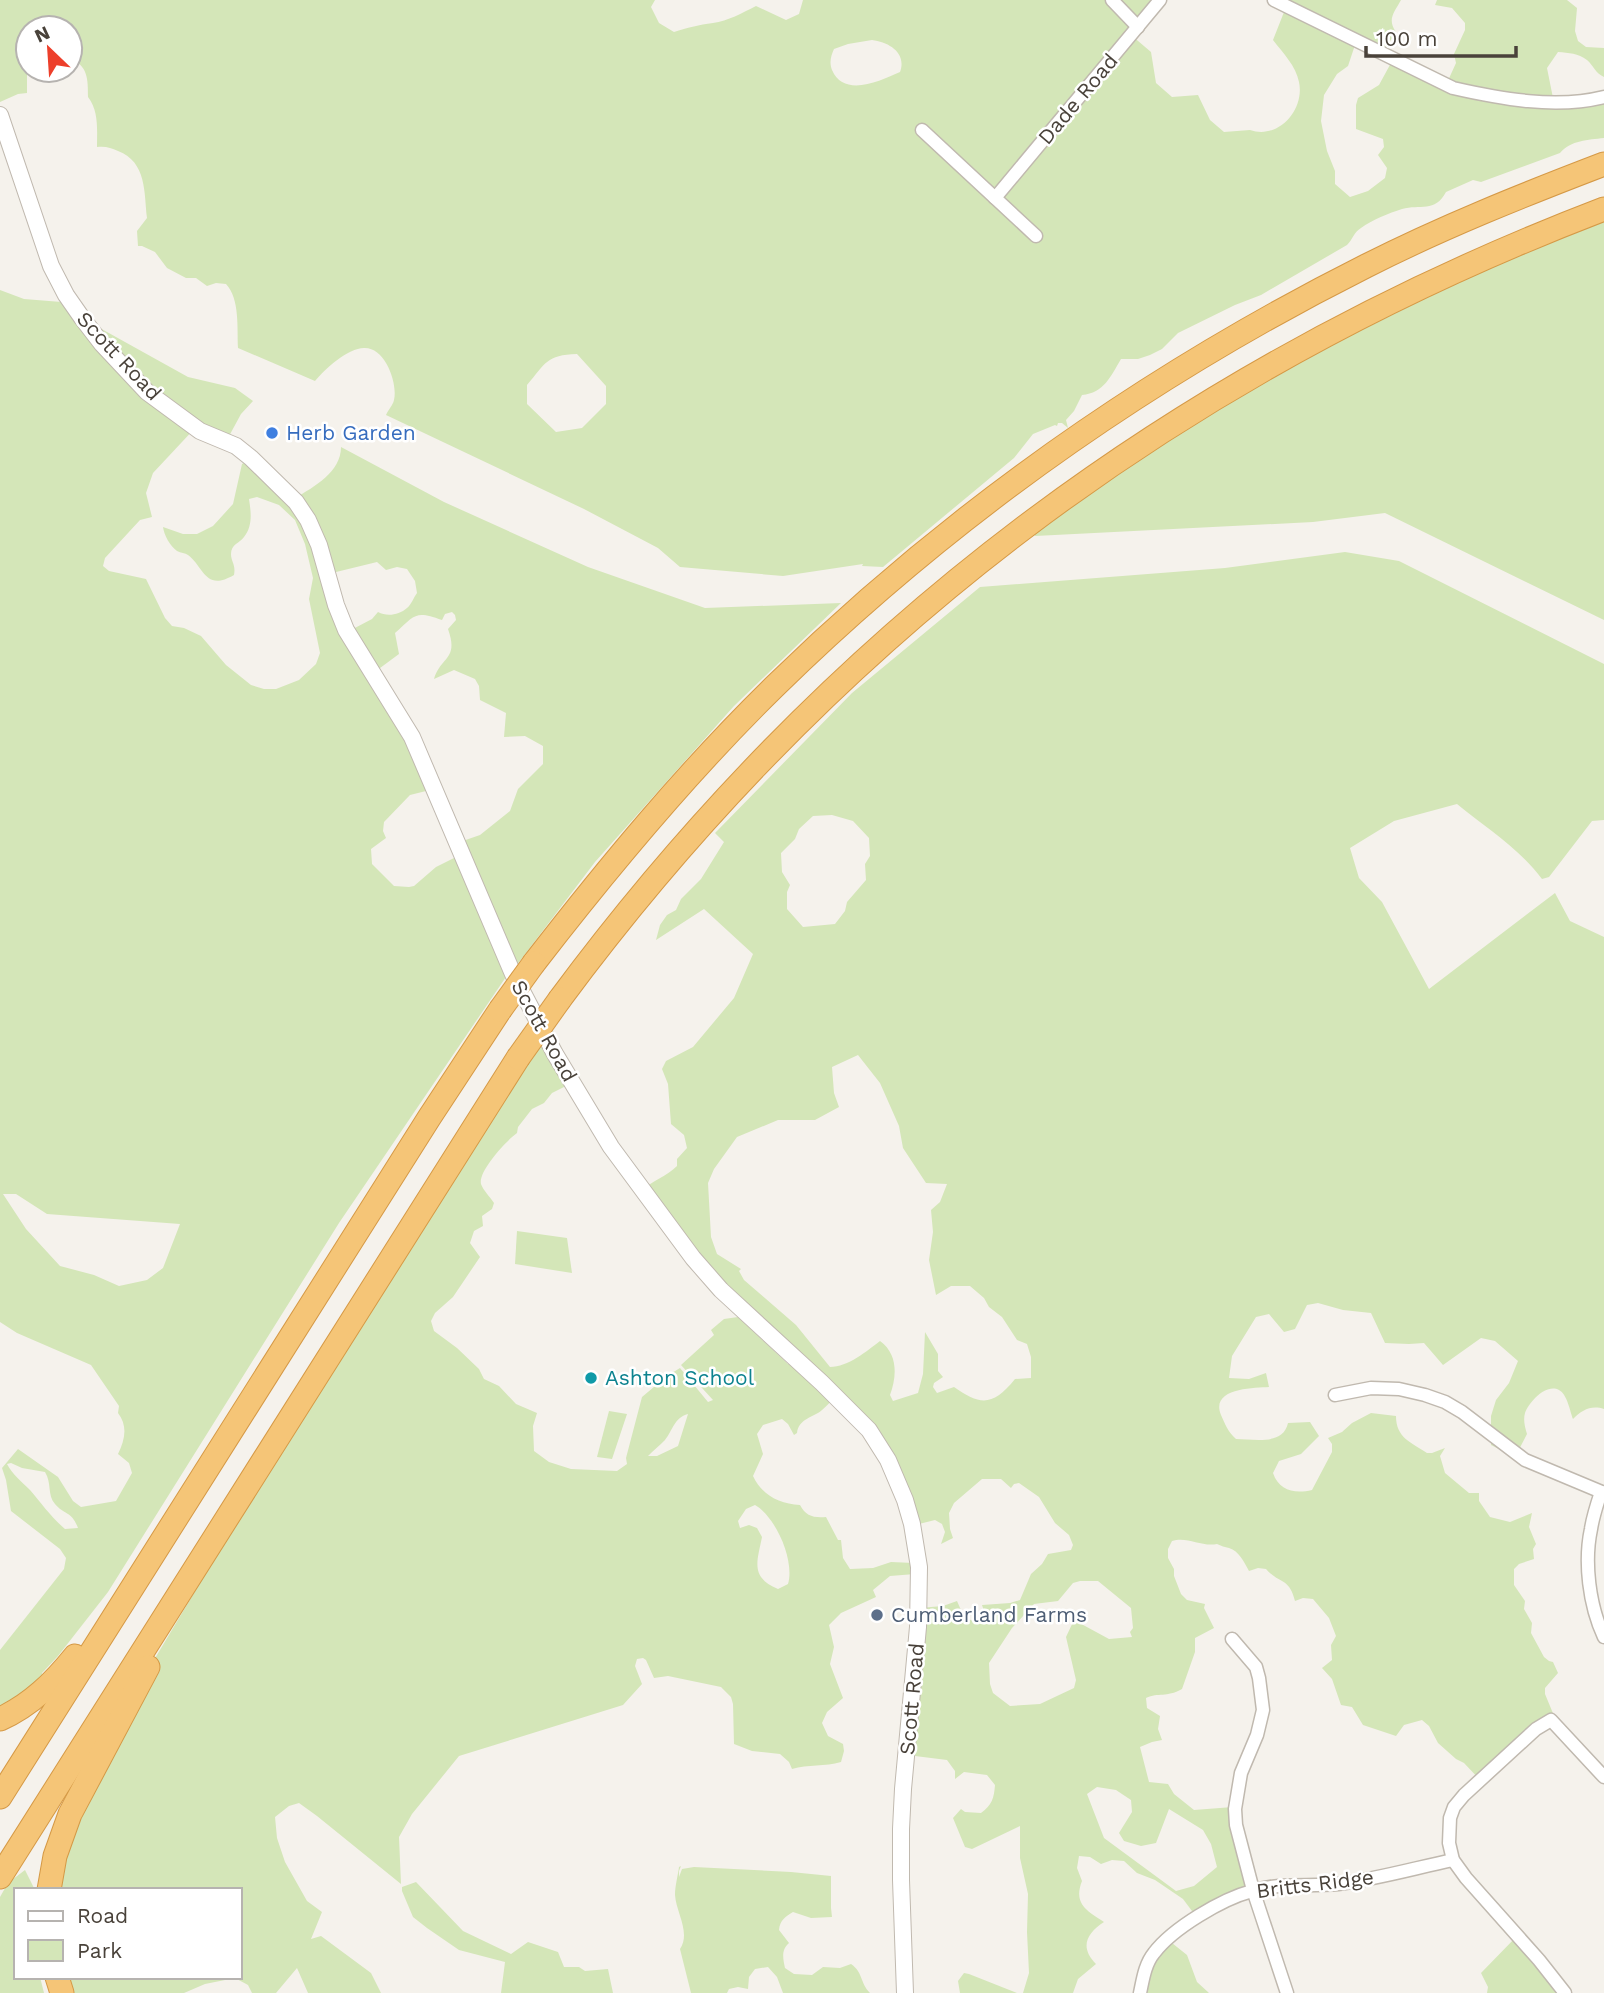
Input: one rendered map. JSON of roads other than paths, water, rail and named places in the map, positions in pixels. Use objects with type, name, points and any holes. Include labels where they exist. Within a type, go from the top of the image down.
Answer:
[{"type":"highway","points":[[0,1797],[500,1010],[534,963],[646,824],[774,687],[919,556],[1025,474],[1176,372],[1302,299],[1423,239],[1604,164]]},
{"type":"highway","points":[[0,1877],[518,1058],[606,938],[748,773],[869,655],[932,600],[1074,490],[1164,429],[1288,355],[1427,283],[1604,209]]},
{"type":"highway","points":[[49,1888],[55,1856],[70,1814],[206,1551]]},
{"type":"highway","points":[[0,1719],[27,1704],[48,1687],[139,1578]]},
{"type":"street","points":[[1112,0],[1138,27]]},
{"type":"street","name":"Dade Road","points":[[995,198],[1160,0]]},
{"type":"street","points":[[1274,0],[1453,88],[1529,101],[1579,102],[1604,97]]},
{"type":"street","name":"Scott Road","points":[[0,115],[51,266],[82,318],[102,344],[147,392],[200,431],[236,446],[296,502],[308,520],[319,545],[346,630],[412,737],[513,974],[555,1054],[611,1147],[693,1258],[721,1290],[863,1424],[888,1460],[912,1524],[919,1567],[919,1613],[901,1829],[905,1993]]},
{"type":"street","points":[[922,130],[1036,236]]},
{"type":"street","points":[[1335,1395],[1371,1388],[1399,1389],[1435,1398],[1462,1412],[1525,1460],[1603,1492],[1590,1531],[1589,1573],[1604,1637]]},
{"type":"street","points":[[1232,1639],[1256,1667],[1263,1710],[1257,1734],[1241,1773],[1235,1809],[1236,1825],[1253,1890],[1287,1993]]},
{"type":"street","points":[[1566,1993],[1453,1860],[1448,1831],[1450,1818],[1454,1807],[1503,1758],[1536,1729],[1551,1720],[1604,1777]]},
{"type":"street","name":"Britts Ridge","points":[[1140,1993],[1146,1966],[1154,1952],[1189,1922],[1233,1898],[1253,1890],[1300,1884],[1337,1884],[1420,1869],[1453,1860]]},
{"type":"place","name":"Herb Garden","points":[[272,433]]},
{"type":"place","name":"Ashton School","points":[[591,1378]]},
{"type":"place","name":"Cumberland Farms","points":[[877,1615]]}]
